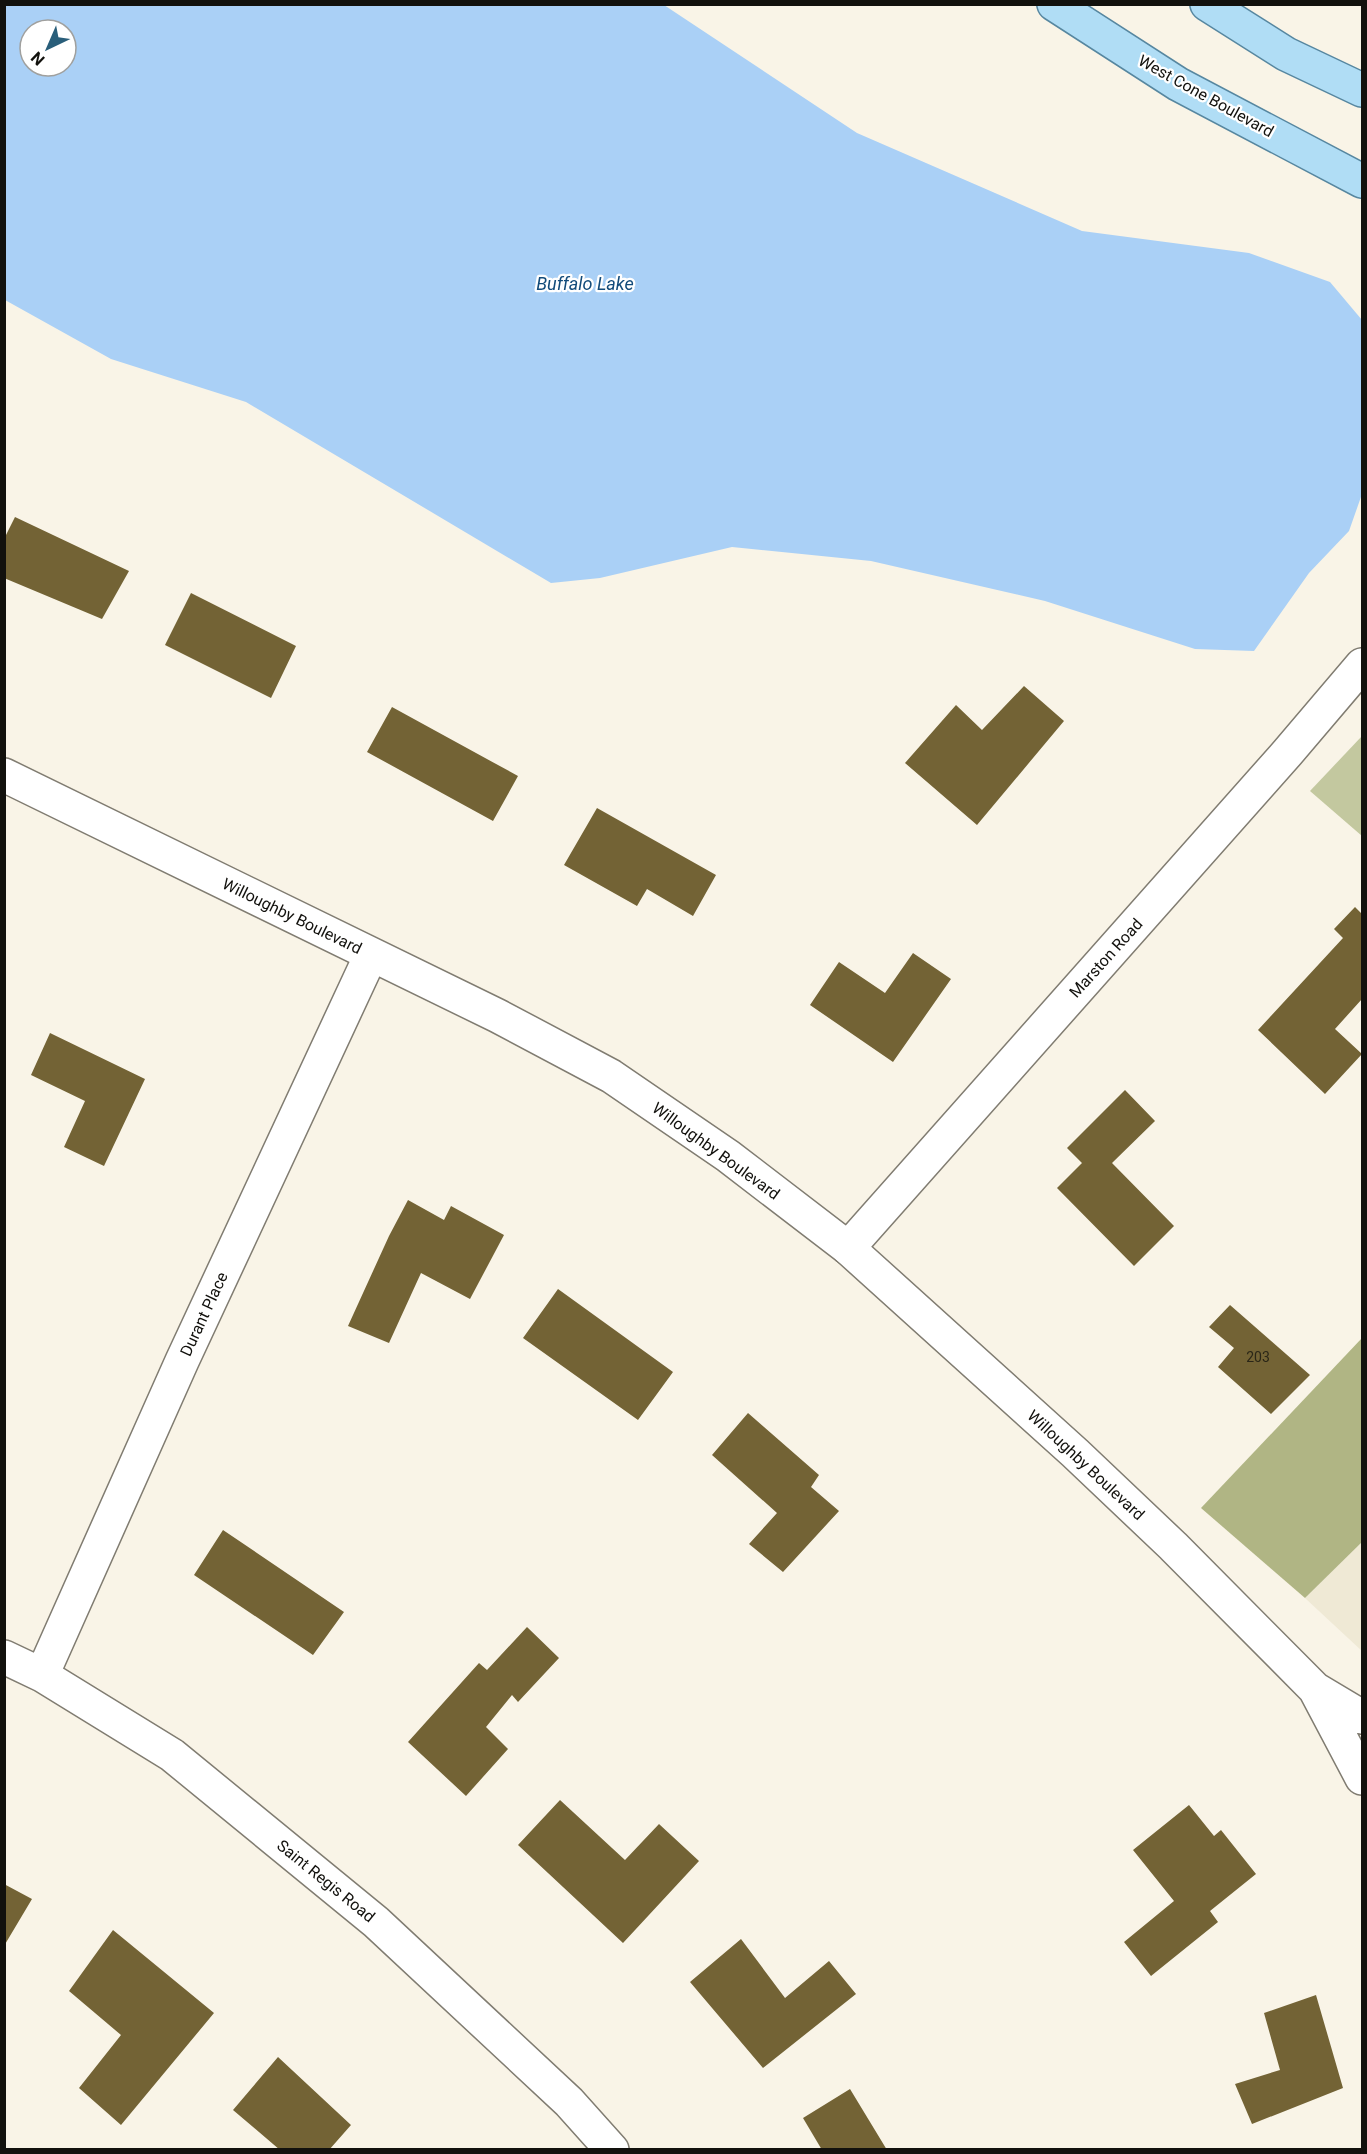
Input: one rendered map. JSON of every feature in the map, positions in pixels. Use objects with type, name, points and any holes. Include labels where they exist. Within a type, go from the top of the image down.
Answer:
[{"type":"main road","name":"West Cone Boulevard","points":[[1054,4],[1178,84],[1362,181]]},
{"type":"main road","points":[[1207,4],[1286,54],[1362,90]]},
{"type":"street","name":"Marston Road","points":[[848,1248],[1264,779],[1362,665]]},
{"type":"street","name":"Willoughby Boulevard","points":[[4,775],[498,1016],[610,1076],[728,1156],[848,1248],[1075,1453],[1173,1546],[1315,1689],[1362,1717]]},
{"type":"street","name":"Durant Place","points":[[42,1675],[182,1361],[371,955]]},
{"type":"street","name":"Saint Regis Road","points":[[4,1657],[42,1675],[172,1755],[376,1922],[569,2102],[612,2150]]},
{"type":"street","name":"Willoughby Boulevard","points":[[1315,1689],[1362,1778]]},
{"type":"shaded area","points":[[1362,1542],[1362,1651],[1305,1598]]},
{"type":"green space","points":[[1362,736],[1362,836],[1310,791]]},
{"type":"green space","points":[[1362,1338],[1362,1542],[1305,1598],[1201,1508]]},
{"type":"water","name":"Buffalo Lake","points":[[5,4],[664,5],[857,133],[1082,231],[1249,253],[1330,282],[1362,320],[1362,494],[1349,531],[1309,573],[1254,651],[1195,649],[1045,601],[871,561],[732,547],[600,578],[551,583],[246,402],[111,359],[5,300]]},
{"type":"building","points":[[15,517],[129,571],[102,619],[4,578],[4,539]]},
{"type":"building","points":[[191,593],[296,646],[271,698],[165,645]]},
{"type":"building","points":[[1024,686],[1064,721],[977,825],[905,763],[956,705],[982,730]]},
{"type":"building","points":[[392,707],[518,776],[493,821],[367,752]]},
{"type":"building","points":[[597,808],[716,875],[693,916],[647,889],[637,906],[564,865]]},
{"type":"building","points":[[1355,907],[1362,914],[1362,999],[1335,1029],[1362,1054],[1325,1094],[1258,1030],[1343,938],[1334,929]]},
{"type":"building","points":[[913,953],[951,979],[893,1062],[810,1005],[839,962],[885,993]]},
{"type":"building","points":[[50,1033],[145,1079],[104,1166],[64,1147],[85,1101],[31,1075]]},
{"type":"building","points":[[1125,1090],[1155,1121],[1112,1163],[1174,1226],[1134,1266],[1057,1188],[1082,1163],[1067,1148]]},
{"type":"building","points":[[408,1200],[444,1220],[451,1206],[504,1235],[470,1299],[421,1273],[389,1343],[348,1326]]},
{"type":"building","points":[[558,1289],[673,1372],[638,1420],[523,1338]]},
{"type":"building","points":[[1230,1305],[1310,1375],[1271,1414],[1218,1367],[1234,1348],[1209,1327]]},
{"type":"building","points":[[748,1413],[819,1475],[811,1487],[839,1511],[783,1572],[749,1544],[777,1513],[712,1455]]},
{"type":"building","points":[[223,1530],[344,1612],[313,1655],[194,1575]]},
{"type":"building","points":[[527,1627],[559,1658],[518,1702],[512,1695],[486,1727],[508,1749],[466,1796],[408,1742],[479,1663],[487,1670]]},
{"type":"building","points":[[560,1800],[625,1860],[659,1824],[699,1861],[623,1943],[518,1845]]},
{"type":"building","points":[[1189,1805],[1214,1836],[1221,1830],[1256,1874],[1210,1911],[1218,1922],[1151,1976],[1124,1942],[1174,1901],[1133,1850]]},
{"type":"building","points":[[4,1884],[32,1899],[4,1946]]},
{"type":"building","points":[[113,1930],[214,2013],[121,2125],[79,2088],[121,2035],[69,1991]]},
{"type":"building","points":[[741,1939],[785,1998],[829,1961],[856,1994],[763,2068],[690,1982]]},
{"type":"building","points":[[1316,1995],[1343,2088],[1252,2124],[1235,2084],[1280,2070],[1264,2013]]},
{"type":"building","points":[[278,2057],[351,2125],[329,2150],[280,2150],[233,2110]]},
{"type":"building","points":[[850,2089],[887,2150],[822,2150],[803,2118]]}]
